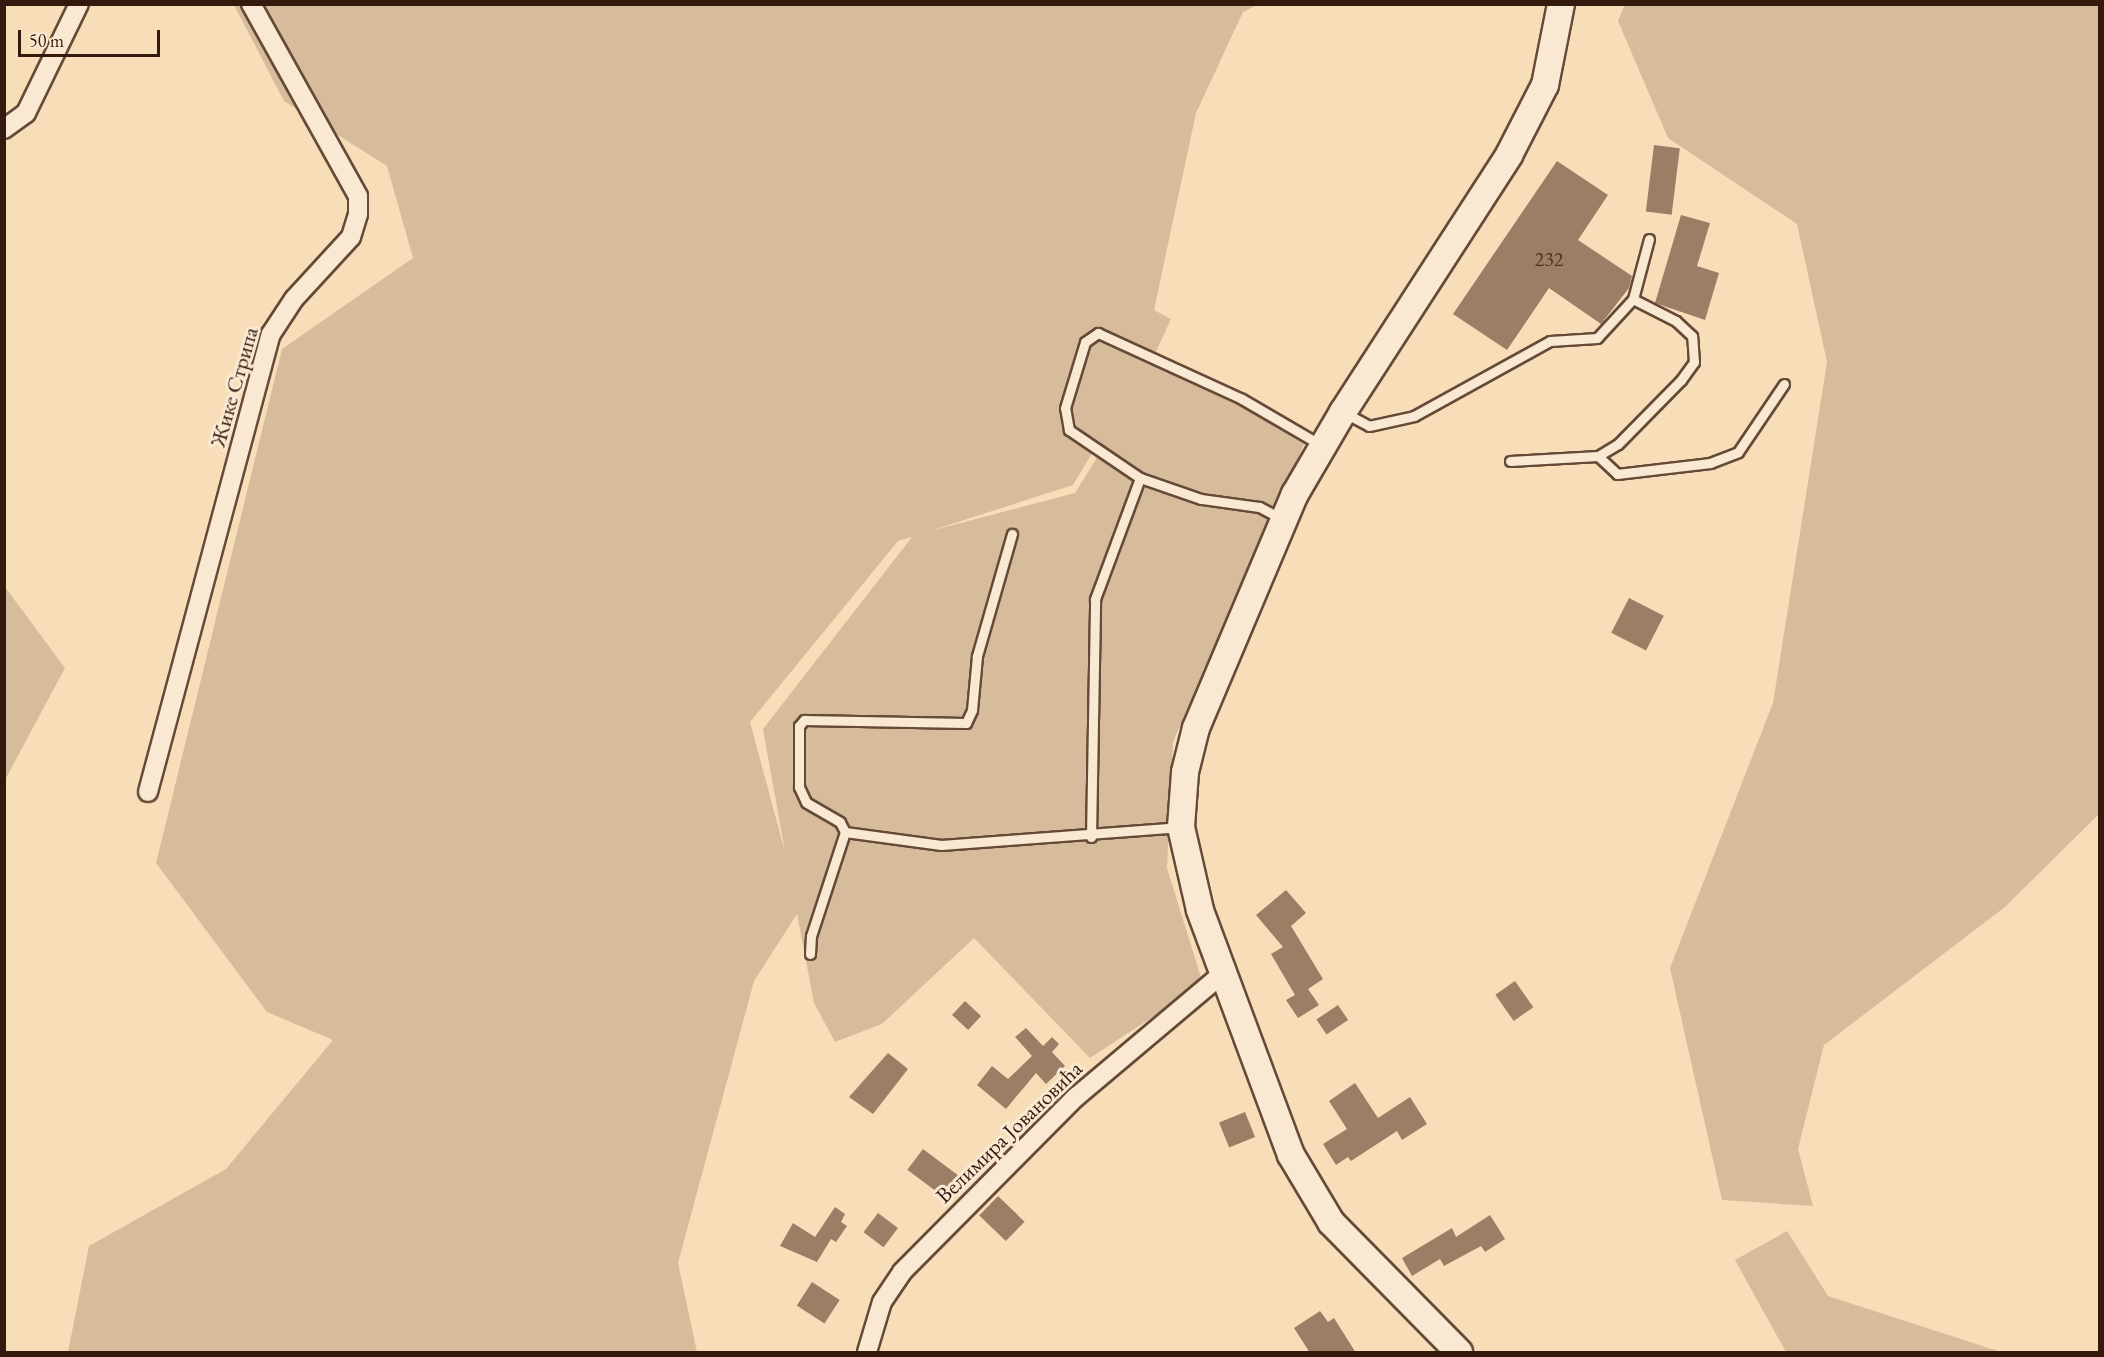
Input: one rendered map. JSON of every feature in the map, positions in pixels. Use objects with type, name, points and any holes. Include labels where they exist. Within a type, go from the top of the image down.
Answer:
[{"type":"main road","points":[[1459,1353],[1331,1222],[1291,1155],[1200,910],[1180,827],[1185,772],[1196,728],[1286,520],[1323,446],[1343,412],[1509,155],[1545,85],[1561,4]]},
{"type":"street","points":[[4,129],[26,112],[79,4]]},
{"type":"street","name":"Жике Стрипа","points":[[148,792],[271,334],[294,299],[351,237],[358,214],[358,196],[251,4]]},
{"type":"street","name":"Велимира Јовановића","points":[[867,1353],[882,1302],[902,1272],[1076,1096],[1223,973]]},
{"type":"lane","points":[[1343,412],[1369,426],[1414,416],[1550,341],[1598,338],[1633,299],[1649,239]]},
{"type":"lane","points":[[1510,462],[1598,456],[1618,444],[1694,363],[1692,336],[1676,321],[1633,299]]},
{"type":"lane","points":[[1286,520],[1259,507],[1201,500],[1140,478],[1065,427],[1065,408],[1085,342],[1093,333],[1242,399],[1323,446]]},
{"type":"lane","points":[[1598,456],[1617,474],[1710,463],[1738,452],[1784,384]]},
{"type":"lane","points":[[1091,837],[1095,599],[1140,478]]},
{"type":"lane","points":[[810,954],[811,936],[845,832],[840,822],[806,802],[799,787],[799,726],[804,720],[957,727],[966,723],[972,710],[977,656],[1012,534]]},
{"type":"lane","points":[[845,832],[941,845],[1091,837],[1180,827]]},
{"type":"shaded area","points":[[1625,4],[2099,5],[2099,814],[2005,907],[1824,1045],[1798,1149],[1813,1206],[1722,1200],[1670,968],[1773,703],[1827,362],[1797,224],[1668,138],[1618,21]]},
{"type":"shaded area","points":[[234,5],[1257,5],[1243,12],[1196,113],[1154,310],[1171,319],[1155,354],[1309,433],[1173,742],[1167,868],[1203,984],[1090,1058],[974,938],[882,1024],[835,1042],[814,1003],[797,914],[754,981],[678,1263],[697,1352],[68,1352],[89,1246],[226,1169],[333,1040],[267,1012],[156,863],[282,349],[413,258],[387,166],[284,101]],"holes":[[[1097,445],[1103,448],[1075,493],[930,531],[1073,485]],[[912,537],[763,729],[785,852],[750,722],[898,541]]]},
{"type":"shaded area","points":[[5,587],[65,668],[5,780]]},
{"type":"shaded area","points":[[1787,1231],[1828,1296],[2001,1352],[1786,1352],[1735,1260]]},
{"type":"building","points":[[1654,145],[1680,148],[1672,215],[1646,212]]},
{"type":"building","points":[[1557,161],[1608,195],[1578,240],[1632,276],[1629,288],[1601,324],[1549,288],[1507,350],[1453,314]]},
{"type":"building","points":[[1681,215],[1710,223],[1697,266],[1719,273],[1705,320],[1655,303]]},
{"type":"building","points":[[1629,598],[1664,616],[1646,650],[1611,633]]},
{"type":"building","points":[[1286,890],[1306,913],[1291,926],[1323,979],[1308,989],[1319,1005],[1298,1018],[1286,1000],[1295,995],[1271,954],[1283,947],[1256,915]]},
{"type":"building","points":[[1515,981],[1533,1007],[1514,1021],[1495,995]]},
{"type":"building","points":[[965,1001],[981,1016],[968,1030],[952,1015]]},
{"type":"building","points":[[1338,1005],[1348,1020],[1327,1034],[1316,1020]]},
{"type":"building","points":[[1026,1028],[1043,1046],[1052,1037],[1059,1044],[1052,1052],[1065,1066],[1046,1084],[1036,1073],[1006,1109],[977,1085],[992,1066],[1008,1079],[1032,1056],[1015,1037]]},
{"type":"building","points":[[888,1053],[908,1069],[873,1114],[849,1097]]},
{"type":"building","points":[[1355,1083],[1378,1118],[1410,1097],[1427,1124],[1402,1140],[1397,1131],[1351,1161],[1348,1157],[1336,1165],[1323,1144],[1347,1129],[1329,1101]]},
{"type":"building","points":[[1245,1112],[1255,1137],[1229,1148],[1219,1122]]},
{"type":"building","points":[[923,1149],[959,1176],[943,1197],[907,1170]]},
{"type":"building","points":[[998,1196],[1025,1222],[1006,1241],[979,1215]]},
{"type":"building","points":[[835,1207],[845,1214],[841,1222],[847,1226],[836,1242],[831,1239],[817,1262],[780,1246],[793,1223],[815,1237]]},
{"type":"building","points":[[878,1213],[898,1228],[884,1247],[864,1232]]},
{"type":"building","points":[[1490,1215],[1505,1239],[1485,1252],[1481,1246],[1444,1266],[1440,1259],[1412,1276],[1402,1258],[1452,1228],[1456,1237]]},
{"type":"building","points":[[812,1282],[840,1300],[824,1323],[797,1305]]},
{"type":"building","points":[[1320,1311],[1328,1322],[1334,1318],[1356,1353],[1310,1353],[1294,1328]]}]
